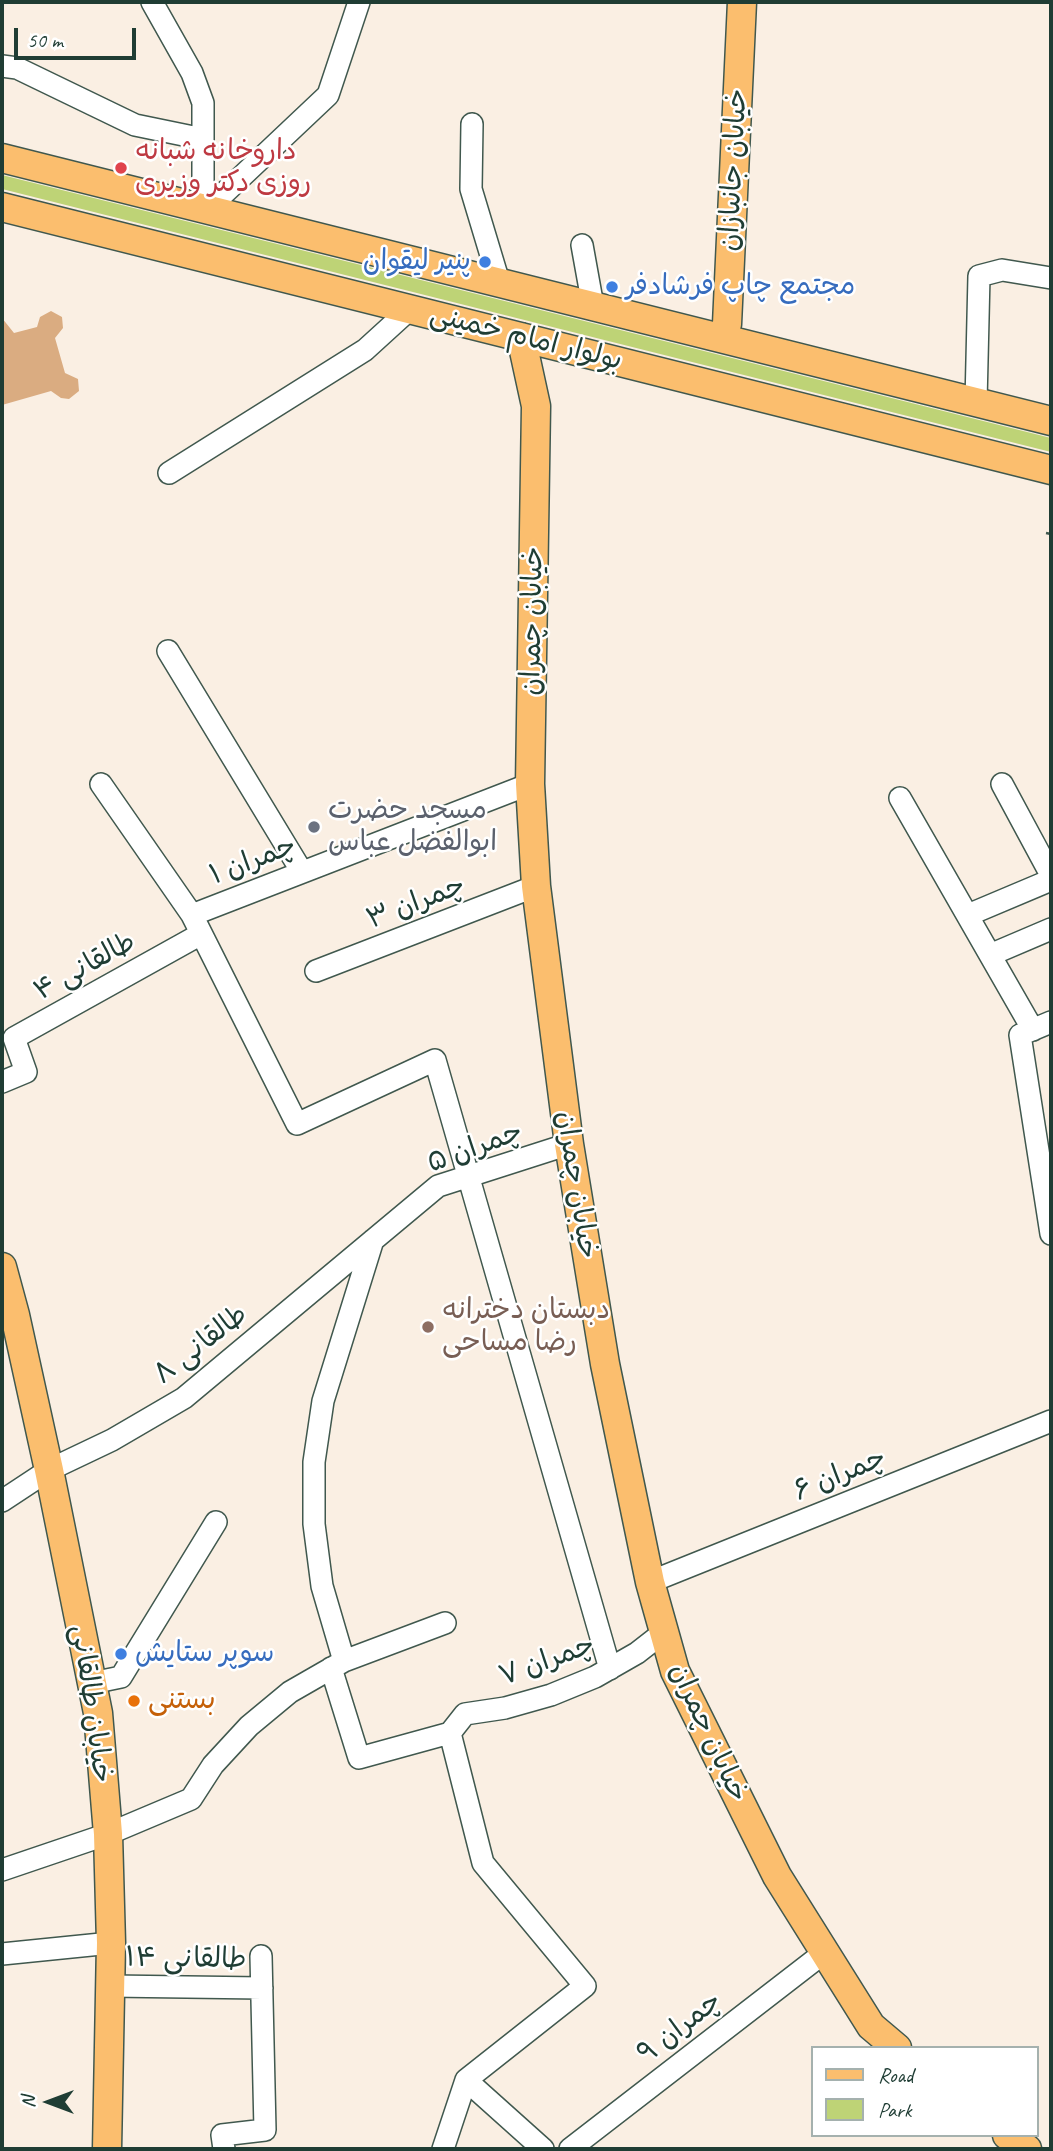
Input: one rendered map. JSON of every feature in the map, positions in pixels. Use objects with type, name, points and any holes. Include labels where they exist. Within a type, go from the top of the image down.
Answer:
[{"type":"main road","name":"خیابان جانبازان","points":[[723,338],[727,324],[742,2]]},
{"type":"main road","name":"بولوار امام خمینی","points":[[2,158],[1051,421]]},
{"type":"main road","name":"بولوار امام خمینی","points":[[2,207],[1051,470]]},
{"type":"main road","name":"خیابان چمران","points":[[522,337],[536,406],[530,783],[536,886],[569,1144],[605,1364],[650,1582],[675,1671],[777,1876],[871,2026],[895,2046]]},
{"type":"main road","name":"خیابان طالقانی","points":[[2,1267],[15,1315],[98,1713],[108,1834],[111,1943],[107,2149]]},
{"type":"main road","points":[[1010,2137],[1027,2149]]},
{"type":"street","points":[[152,2],[192,73],[203,103],[203,193],[208,209],[328,95],[359,2]]},
{"type":"street","points":[[2,66],[17,68],[135,125],[203,139]]},
{"type":"street","points":[[472,124],[471,190],[499,282]]},
{"type":"street","points":[[582,245],[593,306]]},
{"type":"street","points":[[976,402],[979,276],[1002,270],[1051,278]]},
{"type":"street","points":[[169,473],[365,350],[410,309]]},
{"type":"street","points":[[168,651],[302,872]]},
{"type":"street","name":"چمران ۱","points":[[197,925],[302,872],[530,783]]},
{"type":"street","points":[[101,784],[197,925],[297,1124],[435,1060],[610,1669]]},
{"type":"street","points":[[968,915],[1051,877],[1002,784]]},
{"type":"street","points":[[900,798],[990,955],[1042,1026],[1020,1035],[1051,1234]]},
{"type":"street","name":"چمران ۳","points":[[316,971],[536,886]]},
{"type":"street","name":"طالقانی ۴","points":[[2,1082],[26,1072],[14,1038],[197,925]]},
{"type":"street","points":[[990,955],[1051,929]]},
{"type":"street","name":"چمران ۵","points":[[373,1240],[438,1186],[569,1144]]},
{"type":"street","points":[[373,1240],[323,1401],[314,1462],[314,1524],[322,1586],[359,1758],[450,1733],[483,1863],[585,1986],[466,2080],[443,2149]]},
{"type":"street","name":"طالقانی ۸","points":[[2,1501],[48,1470],[112,1440],[184,1398],[373,1240]]},
{"type":"street","name":"چمران ۶","points":[[650,1582],[1051,1421]]},
{"type":"street","points":[[92,1683],[121,1677],[216,1522]]},
{"type":"street","points":[[2,1870],[108,1834],[191,1799],[214,1765],[249,1726],[290,1692],[338,1665],[445,1623]]},
{"type":"street","name":"چمران ۷","points":[[450,1733],[465,1714],[505,1708],[551,1695],[610,1669],[664,1632]]},
{"type":"street","points":[[2,1954],[111,1943]]},
{"type":"street","name":"چمران ۹","points":[[570,2149],[825,1952]]},
{"type":"street","points":[[223,2149],[222,2135],[265,2130],[261,1956]]},
{"type":"street","name":"طالقانی ۱۴","points":[[110,1986],[262,1988]]},
{"type":"street","points":[[466,2080],[543,2149]]},
{"type":"path","points":[[1046,533],[1051,534]]},
{"type":"green space","points":[[2,175],[1051,438],[1051,452],[2,189]]},
{"type":"building","points":[[51,311],[62,317],[63,328],[55,338],[65,373],[78,379],[79,391],[69,399],[61,398],[51,391],[2,405],[2,318],[14,333],[37,327],[40,317]]},
{"type":"place","name":"داروخانه شبانه روزی دکتر وزیری","points":[[121,168]]},
{"type":"place","name":"پنیر لیقوان","points":[[485,262]]},
{"type":"place","name":"مجتمع چاپ فرشادفر","points":[[612,287]]},
{"type":"place","name":"مسجد حضرت ابوالفضل عباس","points":[[314,827]]},
{"type":"place","name":"دبستان دخترانه رضا مساحی","points":[[428,1327]]},
{"type":"place","name":"سوپر ستایش","points":[[121,1654]]},
{"type":"place","name":"بستنی","points":[[134,1701]]}]
